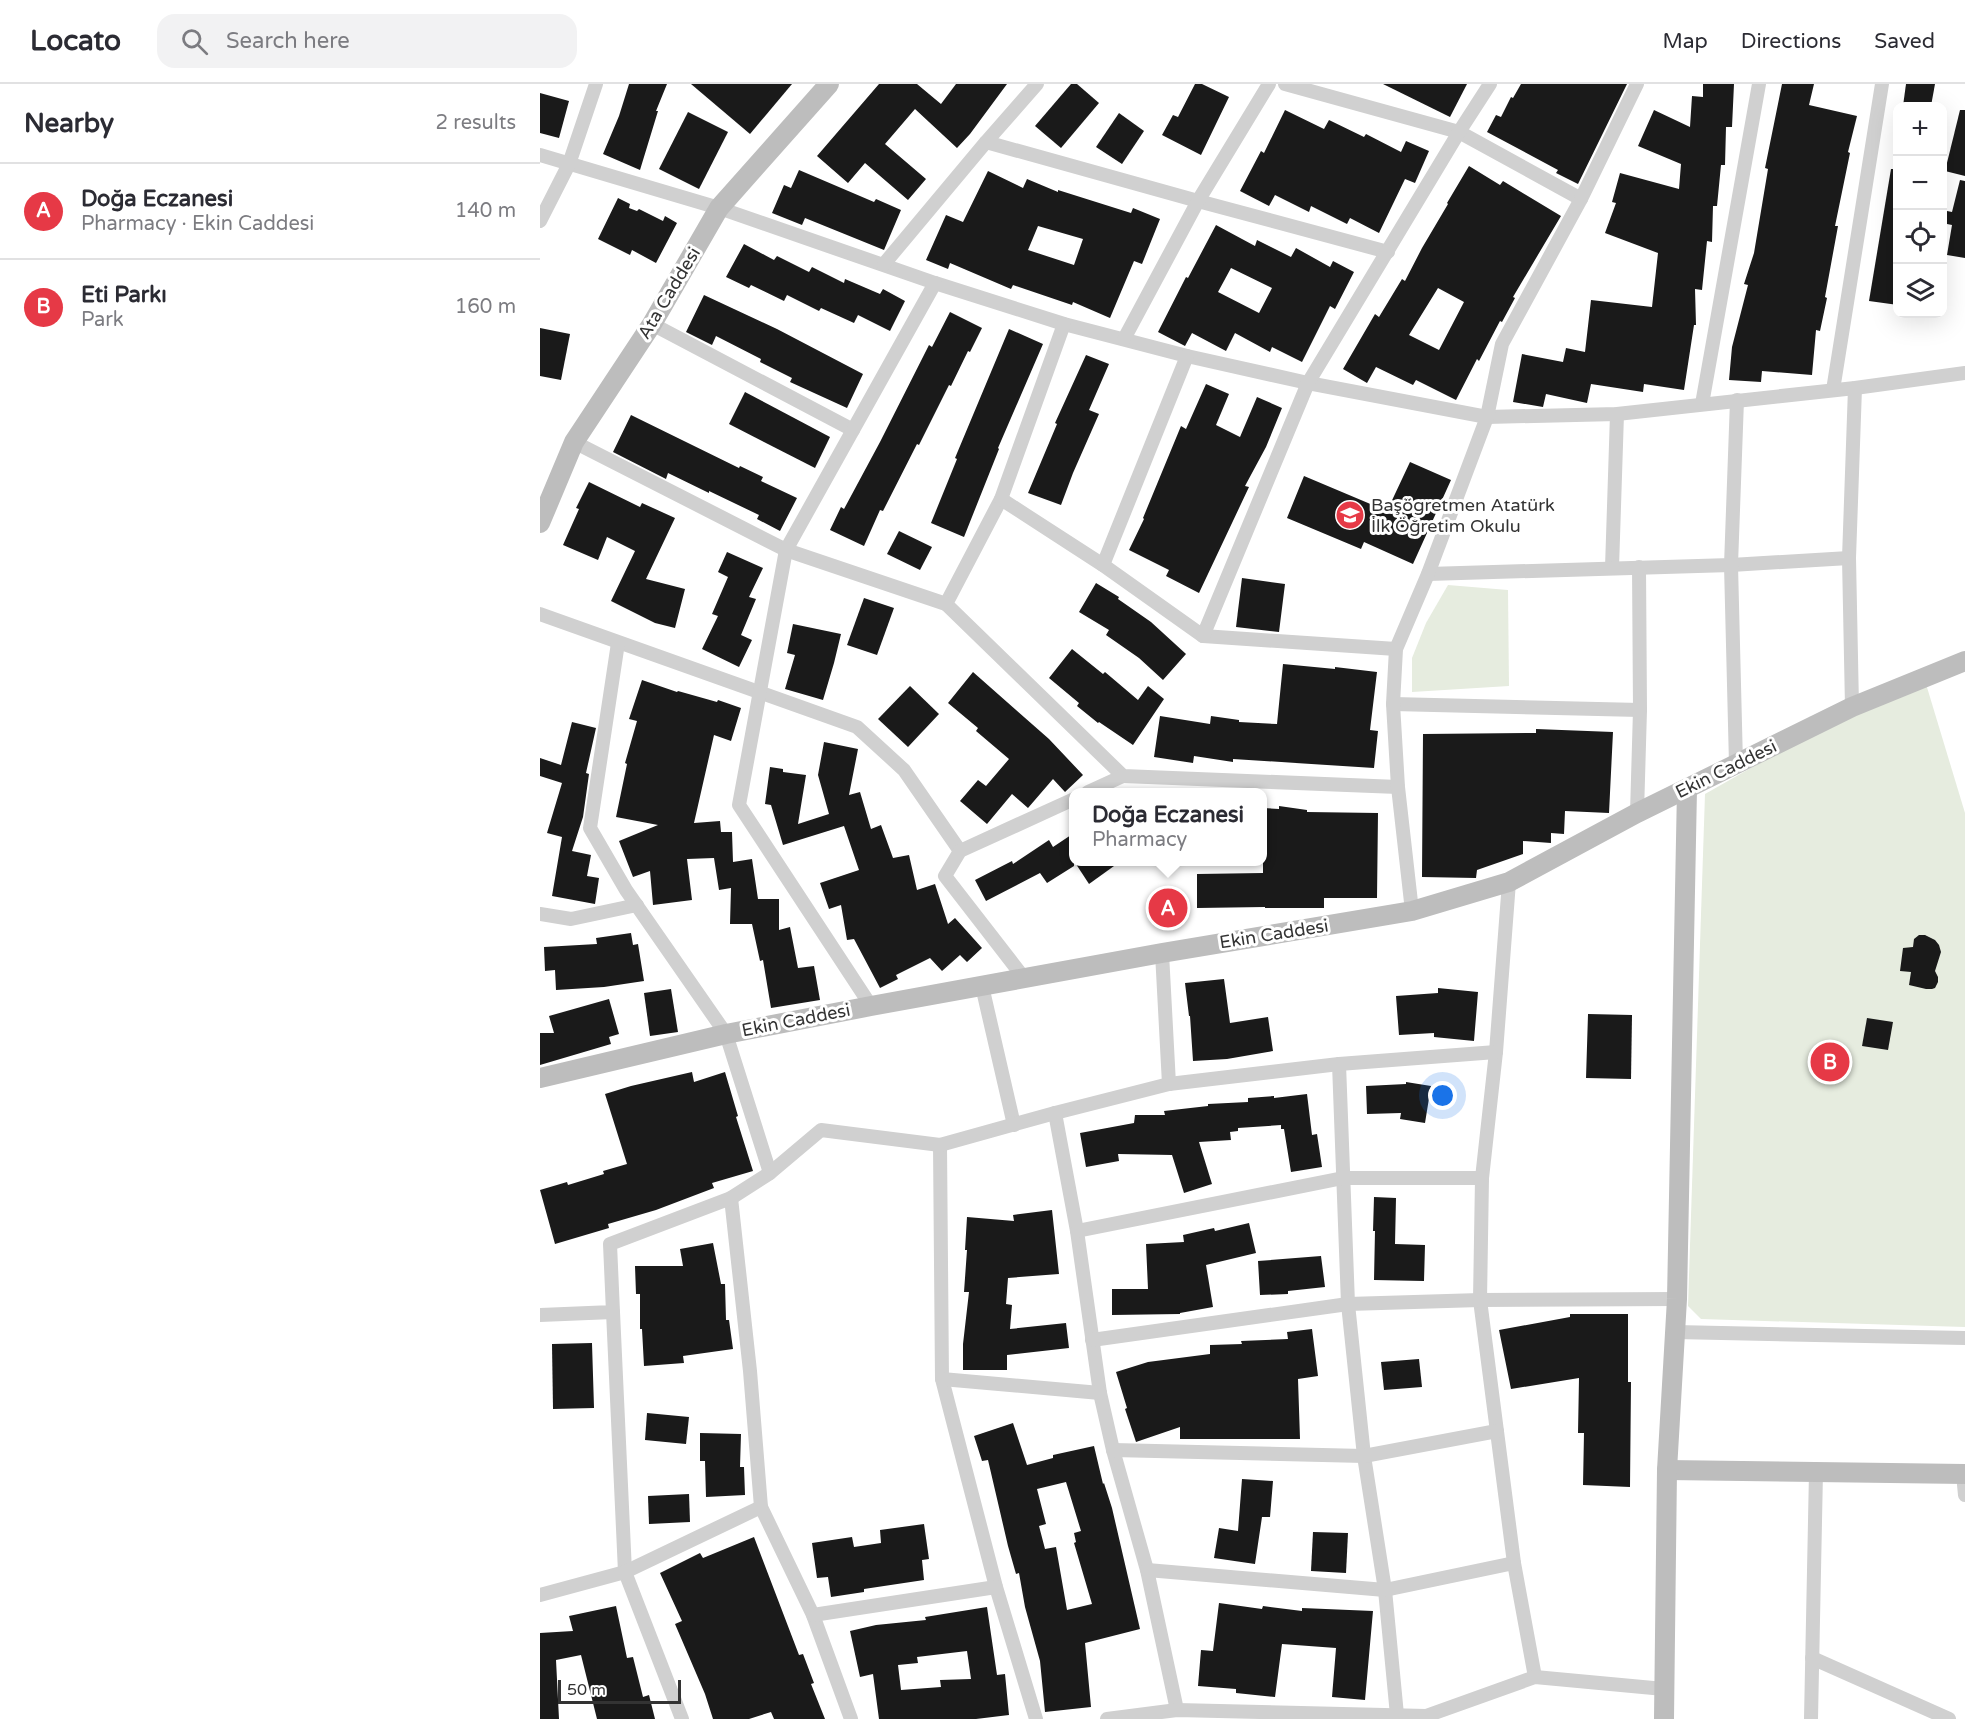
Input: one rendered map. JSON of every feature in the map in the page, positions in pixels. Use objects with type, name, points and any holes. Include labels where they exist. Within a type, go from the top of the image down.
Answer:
[{"type":"street","points":[[540,221],[569,164],[596,84]]},
{"type":"street","name":"Ata Caddesi","points":[[540,523],[574,442],[652,324],[719,208],[829,84]]},
{"type":"street","points":[[885,264],[1037,84]]},
{"type":"street","points":[[1124,339],[1198,201],[1269,84]]},
{"type":"street","points":[[1285,84],[1459,132],[1581,199]]},
{"type":"street","points":[[1203,636],[1308,383],[1490,84]]},
{"type":"street","points":[[1412,911],[1398,787],[1393,704],[1396,649],[1428,574],[1487,417],[1502,344],[1581,199],[1637,84]]},
{"type":"street","points":[[1702,404],[1759,84]]},
{"type":"street","points":[[1833,390],[1882,84]]},
{"type":"street","points":[[987,141],[1388,252]]},
{"type":"street","points":[[540,155],[719,208],[935,283],[1064,324],[1187,356],[1308,383],[1487,417],[1617,414],[1856,388],[1965,373]]},
{"type":"street","points":[[871,1006],[739,805],[786,550],[935,283]]},
{"type":"street","points":[[652,324],[853,430]]},
{"type":"street","points":[[946,604],[1001,499],[1064,324]]},
{"type":"street","points":[[1102,565],[1187,356]]},
{"type":"street","points":[[1852,707],[1849,558],[1856,388]]},
{"type":"street","points":[[1736,764],[1731,565],[1737,400]]},
{"type":"street","points":[[1612,568],[1617,414]]},
{"type":"street","points":[[574,442],[786,550],[946,604],[1123,776]]},
{"type":"street","points":[[1001,499],[1102,565],[1203,636],[1396,649]]},
{"type":"street","points":[[1428,574],[1731,565],[1849,558]]},
{"type":"street","points":[[1637,813],[1640,710],[1639,567]]},
{"type":"street","points":[[540,614],[759,694],[857,727],[904,770],[960,851]]},
{"type":"street","points":[[618,643],[590,828],[626,890],[726,1034],[770,1173]]},
{"type":"street","name":"Ekin Caddesi","points":[[540,1078],[726,1034],[871,1006],[1162,953],[1412,911],[1509,882],[1637,813],[1852,707],[1965,661]]},
{"type":"street","points":[[1393,704],[1640,710]]},
{"type":"street","points":[[1097,788],[1123,776],[1398,787]]},
{"type":"street","points":[[1664,1719],[1667,1470],[1677,1299],[1687,789]]},
{"type":"street","points":[[1024,978],[945,876],[960,851],[1069,801]]},
{"type":"street","points":[[1509,882],[1496,1052],[1482,1178],[1480,1300],[1514,1563],[1535,1677]]},
{"type":"street","points":[[540,914],[571,919],[637,905]]},
{"type":"street","points":[[1162,953],[1169,1084]]},
{"type":"street","points":[[982,986],[1014,1125]]},
{"type":"street","points":[[682,1719],[625,1572],[610,1244],[731,1198],[770,1173],[821,1130],[940,1145],[1169,1084],[1339,1064],[1496,1052]]},
{"type":"street","points":[[1339,1064],[1348,1304],[1364,1456],[1385,1590],[1397,1715]]},
{"type":"street","points":[[1055,1113],[1077,1232],[1100,1393],[1113,1450],[1147,1570],[1177,1710]]},
{"type":"street","points":[[940,1145],[942,1379],[996,1587],[1035,1719]]},
{"type":"street","points":[[1077,1232],[1343,1178],[1482,1178]]},
{"type":"street","points":[[731,1198],[750,1371],[761,1507],[813,1615],[851,1719]]},
{"type":"street","points":[[1092,1340],[1348,1304],[1480,1300],[1677,1299]]},
{"type":"street","points":[[540,1316],[613,1312]]},
{"type":"street","points":[[1676,1332],[1965,1338]]},
{"type":"street","points":[[942,1379],[1100,1393]]},
{"type":"street","points":[[1113,1450],[1364,1456],[1497,1431]]},
{"type":"street","points":[[1667,1470],[1964,1474],[1965,1495]]},
{"type":"street","points":[[1811,1719],[1816,1472]]},
{"type":"street","points":[[540,1595],[625,1572],[761,1507]]},
{"type":"street","points":[[1147,1570],[1385,1590],[1514,1563]]},
{"type":"street","points":[[813,1615],[996,1587]]},
{"type":"street","points":[[1812,1658],[1949,1719]]},
{"type":"street","points":[[1107,1719],[1177,1710],[1397,1715],[1426,1718],[1535,1677],[1664,1689]]},
{"type":"shaded area","points":[[1448,585],[1508,590],[1509,686],[1412,692],[1412,658],[1426,623]]},
{"type":"shaded area","points":[[1926,684],[1965,813],[1965,1327],[1701,1319],[1688,1306],[1705,794],[1809,735]]},
{"type":"building","points":[[629,84],[667,84],[656,111],[658,111],[640,170],[603,154]]},
{"type":"building","points":[[691,84],[792,84],[750,134]]},
{"type":"building","points":[[879,84],[917,84],[941,104],[956,84],[1007,84],[957,148],[915,109],[885,144],[926,179],[908,200],[865,163],[848,183],[817,156]]},
{"type":"building","points":[[1071,84],[1077,84],[1099,103],[1061,148],[1035,126]]},
{"type":"building","points":[[1195,84],[1202,84],[1229,97],[1201,155],[1162,135],[1173,115],[1178,117]]},
{"type":"building","points":[[1383,84],[1467,84],[1450,117]]},
{"type":"building","points":[[1521,84],[1627,84],[1578,184],[1556,173],[1558,170],[1487,132],[1496,115],[1501,117],[1511,97],[1513,98]]},
{"type":"building","points":[[1703,84],[1734,84],[1732,127],[1726,127],[1725,165],[1721,165],[1717,206],[1713,206],[1712,242],[1707,241],[1702,290],[1695,289],[1696,325],[1694,325],[1684,390],[1644,384],[1643,392],[1591,384],[1587,403],[1546,394],[1543,407],[1513,402],[1522,354],[1563,362],[1566,348],[1585,352],[1591,300],[1652,307],[1658,253],[1605,233],[1616,203],[1612,202],[1620,173],[1679,189],[1681,164],[1638,146],[1654,110],[1690,127],[1692,96],[1703,97]]},
{"type":"building","points":[[1782,84],[1814,84],[1809,105],[1857,116],[1835,226],[1838,226],[1825,297],[1827,298],[1820,331],[1816,330],[1812,375],[1762,371],[1761,382],[1729,380],[1732,347],[1748,285],[1744,284],[1754,253],[1768,169],[1765,168]]},
{"type":"building","points":[[1906,84],[1935,84],[1932,102],[1904,102]]},
{"type":"building","points":[[540,93],[569,101],[559,138],[540,133]]},
{"type":"building","points":[[1285,110],[1324,129],[1329,120],[1364,137],[1366,134],[1401,152],[1406,141],[1429,151],[1415,183],[1405,179],[1379,233],[1350,218],[1347,224],[1311,206],[1309,212],[1275,195],[1269,206],[1240,191],[1261,151],[1264,153]]},
{"type":"building","points":[[1960,110],[1965,110],[1965,176],[1947,172]]},
{"type":"building","points":[[688,112],[728,132],[699,189],[659,169]]},
{"type":"building","points":[[1119,113],[1144,131],[1122,164],[1096,147]]},
{"type":"building","points":[[1469,166],[1500,185],[1503,181],[1561,216],[1513,297],[1515,298],[1479,361],[1477,359],[1456,400],[1416,380],[1413,385],[1376,367],[1367,383],[1343,369],[1375,314],[1379,317],[1402,279],[1405,281]],"holes":[[[1438,288],[1464,302],[1439,350],[1409,335]]]},
{"type":"building","points":[[1891,169],[1893,169],[1893,304],[1869,301]]},
{"type":"building","points":[[799,170],[874,202],[876,199],[901,210],[884,250],[805,218],[802,225],[772,213],[784,185],[791,188]]},
{"type":"building","points":[[988,171],[1023,188],[1027,179],[1058,192],[1058,190],[1131,213],[1133,208],[1160,219],[1142,264],[1134,261],[1110,318],[1073,302],[1072,305],[1013,285],[1011,289],[950,263],[948,269],[926,260],[946,215],[963,222]],"holes":[[[1038,226],[1083,239],[1074,265],[1028,250]]]},
{"type":"building","points":[[1960,180],[1965,181],[1965,258],[1947,255],[1952,225],[1947,224],[1947,211],[1952,212]]},
{"type":"building","points":[[618,198],[630,204],[629,208],[637,211],[639,209],[663,221],[665,216],[677,223],[656,263],[632,250],[630,255],[598,239]]},
{"type":"building","points":[[1216,225],[1255,246],[1257,240],[1291,257],[1296,248],[1330,267],[1333,261],[1354,272],[1335,309],[1330,306],[1302,362],[1272,347],[1270,352],[1235,333],[1226,351],[1192,333],[1185,346],[1158,332],[1186,277],[1188,278]],"holes":[[[1231,268],[1272,288],[1259,313],[1218,292]]]},
{"type":"building","points":[[744,244],[774,260],[777,256],[809,272],[812,267],[844,283],[845,279],[880,294],[883,289],[905,301],[890,331],[858,315],[854,323],[821,308],[819,311],[787,295],[784,301],[751,285],[749,288],[726,277]]},
{"type":"building","points":[[704,295],[777,329],[863,374],[847,408],[790,382],[792,378],[716,336],[712,345],[686,332]]},
{"type":"building","points":[[950,312],[982,328],[951,386],[949,385],[919,445],[917,444],[883,511],[880,510],[864,546],[830,530],[880,442],[929,345],[932,347]]},
{"type":"building","points":[[540,328],[570,334],[561,380],[540,376]]},
{"type":"building","points":[[1009,329],[1043,344],[998,448],[964,537],[931,523],[957,459],[955,458]]},
{"type":"building","points":[[1086,355],[1109,364],[1089,410],[1099,414],[1061,505],[1028,493],[1057,424],[1055,423]]},
{"type":"building","points":[[1206,384],[1229,394],[1216,425],[1240,437],[1257,397],[1282,408],[1266,447],[1245,486],[1249,487],[1199,593],[1166,576],[1169,570],[1129,550],[1144,519],[1181,426],[1186,429]]},
{"type":"building","points":[[745,392],[830,437],[815,468],[729,424]]},
{"type":"building","points":[[631,415],[739,468],[740,466],[763,477],[761,481],[797,498],[780,531],[757,519],[759,515],[709,491],[709,493],[668,473],[666,479],[613,452]]},
{"type":"building","points":[[1410,462],[1451,480],[1413,564],[1364,542],[1361,549],[1287,518],[1304,476],[1387,511]]},
{"type":"building","points":[[589,482],[640,507],[642,503],[675,518],[646,579],[685,589],[675,628],[655,623],[611,601],[635,551],[607,537],[598,560],[563,545],[579,509],[576,508]]},
{"type":"building","points":[[899,531],[932,547],[920,570],[887,554]]},
{"type":"building","points":[[727,552],[763,568],[749,597],[756,599],[741,635],[752,640],[739,667],[702,649],[718,616],[712,614],[728,577],[718,572]]},
{"type":"building","points":[[1242,578],[1285,584],[1279,632],[1236,627]]},
{"type":"building","points":[[1096,583],[1119,597],[1118,599],[1151,622],[1186,654],[1163,680],[1139,658],[1106,635],[1109,630],[1079,612]]},
{"type":"building","points":[[864,598],[894,608],[877,655],[847,645]]},
{"type":"building","points":[[793,624],[841,634],[823,700],[785,689],[795,655],[787,653]]},
{"type":"building","points":[[1072,649],[1103,674],[1105,672],[1138,700],[1148,686],[1164,699],[1133,745],[1098,723],[1077,706],[1079,703],[1049,678]]},
{"type":"building","points":[[1283,664],[1377,672],[1370,730],[1378,731],[1374,768],[1233,759],[1233,762],[1194,756],[1193,763],[1154,757],[1160,716],[1210,724],[1211,716],[1239,720],[1239,722],[1277,724]]},
{"type":"building","points":[[973,672],[1049,739],[1083,775],[1065,792],[1053,779],[1028,808],[1012,794],[987,824],[960,801],[978,780],[986,786],[1009,759],[976,731],[978,728],[948,703]]},
{"type":"building","points":[[642,680],[677,692],[717,702],[718,700],[741,708],[731,741],[714,735],[694,823],[720,821],[721,832],[732,832],[733,862],[752,859],[758,899],[779,899],[779,930],[790,927],[798,968],[814,966],[820,1000],[771,1008],[763,960],[760,961],[752,924],[730,924],[731,888],[719,890],[714,858],[687,859],[692,900],[653,905],[650,871],[633,877],[619,841],[658,825],[616,817],[627,764],[625,763],[637,721],[629,719]]},
{"type":"building","points":[[910,686],[939,714],[908,747],[878,719]]},
{"type":"building","points":[[572,722],[596,728],[586,773],[589,774],[583,817],[572,851],[591,855],[587,876],[599,878],[595,904],[552,896],[562,837],[547,833],[562,783],[540,776],[540,758],[561,765]]},
{"type":"building","points":[[1536,729],[1613,732],[1609,813],[1565,811],[1564,834],[1551,833],[1551,843],[1523,841],[1523,854],[1477,870],[1476,878],[1422,877],[1423,734],[1536,733]]},
{"type":"building","points":[[824,742],[858,749],[849,795],[860,792],[871,829],[881,825],[893,858],[909,855],[917,890],[935,884],[948,924],[955,918],[982,948],[967,962],[960,955],[942,971],[930,958],[896,975],[898,979],[880,988],[854,939],[847,940],[841,905],[829,909],[820,883],[859,870],[844,826],[783,845],[771,805],[765,804],[770,767],[783,769],[783,772],[806,775],[798,824],[829,814],[818,775]]},
{"type":"building","points":[[1279,806],[1307,810],[1307,812],[1378,813],[1377,898],[1324,898],[1324,908],[1197,908],[1197,874],[1263,873],[1263,866],[1267,866],[1267,808],[1279,809]]},
{"type":"building","points":[[1069,836],[1069,866],[1074,866],[1047,883],[1040,873],[986,901],[975,880],[1012,861],[1013,864],[1049,840],[1053,847]]},
{"type":"building","points":[[1077,866],[1114,866],[1089,884]]},
{"type":"building","points":[[631,933],[633,945],[638,944],[644,981],[604,987],[556,990],[555,970],[545,971],[544,947],[597,944],[596,938]]},
{"type":"building","points":[[1919,935],[1935,940],[1941,952],[1935,971],[1938,982],[1932,989],[1909,985],[1911,972],[1900,971],[1903,948],[1913,947],[1914,939]]},
{"type":"building","points":[[1224,979],[1230,1023],[1268,1017],[1273,1051],[1227,1059],[1193,1061],[1185,983]]},
{"type":"building","points":[[1438,988],[1478,992],[1474,1041],[1434,1037],[1434,1033],[1399,1035],[1396,996],[1438,993]]},
{"type":"building","points":[[671,989],[678,1032],[650,1036],[644,993]]},
{"type":"building","points":[[609,999],[619,1034],[609,1037],[611,1044],[540,1065],[540,1033],[554,1033],[549,1016]]},
{"type":"building","points":[[1588,1014],[1632,1015],[1631,1079],[1586,1078]]},
{"type":"building","points":[[1867,1018],[1893,1022],[1888,1050],[1862,1046]]},
{"type":"building","points":[[692,1072],[694,1082],[725,1072],[753,1171],[712,1183],[714,1188],[656,1210],[608,1224],[609,1228],[555,1244],[540,1190],[567,1182],[568,1185],[627,1164],[605,1094]]},
{"type":"building","points":[[1406,1082],[1431,1086],[1425,1123],[1400,1119],[1401,1113],[1367,1114],[1366,1086],[1406,1084]]},
{"type":"building","points":[[1307,1094],[1312,1135],[1317,1134],[1322,1167],[1291,1172],[1284,1129],[1281,1129],[1281,1125],[1238,1128],[1238,1131],[1230,1132],[1231,1140],[1199,1142],[1212,1184],[1184,1193],[1172,1155],[1118,1154],[1119,1161],[1086,1167],[1080,1133],[1134,1123],[1135,1115],[1165,1115],[1164,1111],[1208,1106],[1208,1104],[1248,1102],[1248,1098]]},
{"type":"building","points":[[1374,1197],[1396,1198],[1395,1244],[1425,1245],[1424,1281],[1374,1280]]},
{"type":"building","points":[[1052,1210],[1059,1274],[1008,1278],[1006,1304],[1012,1305],[1010,1329],[1066,1323],[1069,1348],[1007,1355],[1007,1370],[963,1370],[963,1344],[969,1292],[964,1292],[967,1217],[1014,1221],[1013,1215]]},
{"type":"building","points":[[1249,1223],[1256,1253],[1206,1265],[1213,1307],[1180,1314],[1112,1315],[1112,1289],[1148,1289],[1146,1244],[1184,1242],[1183,1235]]},
{"type":"building","points":[[713,1243],[721,1284],[725,1284],[726,1320],[729,1320],[733,1349],[683,1356],[684,1363],[644,1366],[642,1329],[640,1329],[640,1294],[636,1294],[635,1266],[683,1266],[680,1249]]},
{"type":"building","points":[[1321,1256],[1325,1287],[1288,1291],[1288,1294],[1260,1295],[1258,1261]]},
{"type":"building","points":[[1570,1314],[1628,1314],[1628,1382],[1631,1382],[1630,1487],[1583,1485],[1584,1433],[1578,1433],[1579,1378],[1511,1389],[1499,1330],[1570,1317]]},
{"type":"building","points":[[1312,1329],[1318,1376],[1298,1379],[1300,1439],[1180,1439],[1180,1427],[1136,1442],[1116,1372],[1148,1362],[1210,1354],[1210,1345],[1288,1339],[1287,1332]]},
{"type":"building","points":[[592,1343],[594,1408],[553,1409],[552,1344]]},
{"type":"building","points":[[1419,1359],[1422,1387],[1384,1390],[1381,1362]]},
{"type":"building","points":[[647,1413],[689,1417],[686,1444],[645,1440]]},
{"type":"building","points":[[1013,1423],[1027,1465],[1053,1458],[1053,1455],[1094,1446],[1103,1484],[1112,1508],[1140,1629],[1085,1643],[1091,1707],[1045,1712],[1040,1661],[1025,1607],[1019,1573],[1016,1574],[1008,1546],[988,1460],[982,1461],[974,1436]],"holes":[[[1066,1482],[1081,1531],[1074,1533],[1076,1542],[1074,1543],[1092,1604],[1067,1610],[1056,1547],[1045,1549],[1039,1526],[1046,1524],[1037,1489]]]},
{"type":"building","points":[[700,1433],[741,1434],[740,1467],[744,1467],[745,1495],[706,1497],[705,1461],[700,1461]]},
{"type":"building","points":[[1242,1479],[1273,1481],[1270,1517],[1262,1517],[1255,1564],[1214,1558],[1219,1528],[1238,1531]]},
{"type":"building","points":[[689,1494],[690,1522],[649,1524],[648,1496]]},
{"type":"building","points":[[924,1524],[929,1559],[922,1560],[924,1580],[864,1589],[864,1592],[831,1597],[828,1577],[817,1578],[812,1543],[852,1537],[854,1547],[881,1543],[880,1530]]},
{"type":"building","points":[[1313,1532],[1348,1533],[1346,1573],[1311,1571]]},
{"type":"building","points":[[754,1537],[799,1655],[803,1654],[814,1683],[811,1684],[825,1719],[774,1719],[771,1712],[749,1719],[713,1719],[705,1694],[675,1624],[682,1621],[660,1573],[700,1553],[703,1558]]},
{"type":"building","points":[[1219,1603],[1262,1609],[1263,1606],[1302,1611],[1302,1608],[1373,1611],[1365,1700],[1332,1697],[1336,1648],[1282,1644],[1275,1697],[1236,1693],[1236,1689],[1198,1686],[1201,1650],[1213,1651]]},
{"type":"building","points":[[616,1606],[627,1658],[633,1657],[643,1697],[649,1695],[655,1719],[597,1719],[581,1655],[556,1660],[559,1719],[540,1719],[540,1633],[573,1631],[569,1616]]},
{"type":"building","points":[[987,1607],[997,1675],[1005,1674],[1009,1715],[976,1719],[879,1719],[873,1674],[860,1677],[850,1631],[876,1625],[926,1620],[925,1617]],"holes":[[[967,1651],[971,1679],[940,1680],[941,1687],[901,1690],[898,1665],[918,1663],[917,1657]]]},
{"type":"place","name":"Başögretmen Atatürk İlk Öğretim Okulu","points":[[1350,515]]},
{"type":"place","name":"Doğa Eczanesi","points":[[1168,908]]},
{"type":"place","name":"Eti Parkı","points":[[1830,1062]]}]
